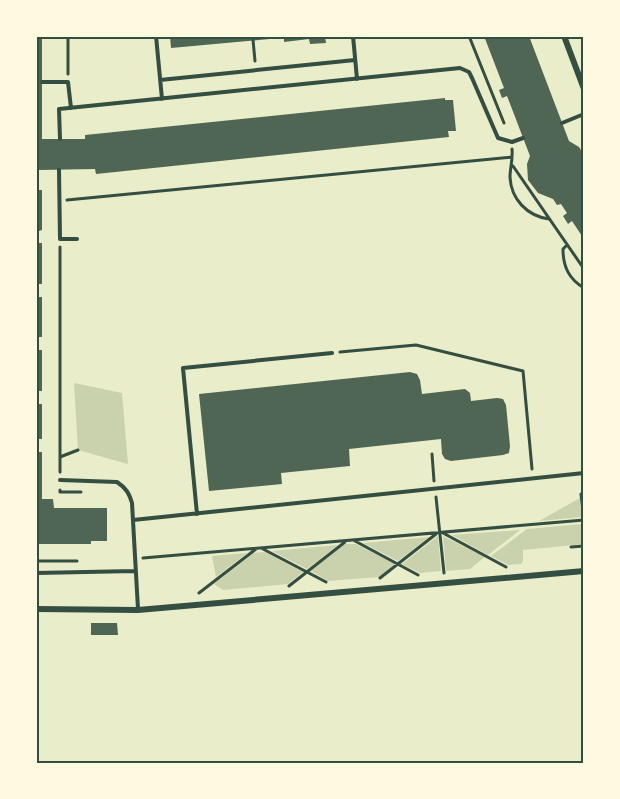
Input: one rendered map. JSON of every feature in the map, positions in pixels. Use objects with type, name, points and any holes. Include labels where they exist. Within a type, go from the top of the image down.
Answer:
[{"type":"street","points":[[564,36],[584,89]]},
{"type":"street","points":[[36,609],[138,610],[584,571]]},
{"type":"lane","points":[[156,36],[162,99]]},
{"type":"lane","points":[[353,36],[357,79]]},
{"type":"lane","points":[[160,80],[355,60]]},
{"type":"lane","points":[[60,139],[59,109],[460,68],[472,78],[498,138],[512,142],[523,138]]},
{"type":"lane","points":[[42,82],[68,82],[71,108]]},
{"type":"lane","points":[[562,123],[584,114]]},
{"type":"lane","points":[[59,170],[60,239],[77,239]]},
{"type":"lane","points":[[197,514],[183,368],[333,353]]},
{"type":"lane","points":[[133,520],[584,473]]},
{"type":"lane","points":[[60,480],[117,482],[129,493],[133,520],[138,610]]},
{"type":"lane","points":[[36,573],[135,571]]},
{"type":"path","points":[[68,36],[68,82]]},
{"type":"path","points":[[469,36],[512,142],[513,166],[510,175],[515,196],[527,211],[538,218],[549,219]]},
{"type":"path","points":[[60,201],[512,157]]},
{"type":"path","points":[[513,166],[584,269]]},
{"type":"path","points":[[60,239],[60,492],[89,492]]},
{"type":"path","points":[[566,246],[563,249],[565,267],[576,283],[584,288]]},
{"type":"path","points":[[333,353],[416,345],[523,371],[533,478]]},
{"type":"path","points":[[60,457],[78,450]]},
{"type":"path","points":[[432,454],[444,573]]},
{"type":"path","points":[[142,558],[584,520],[581,494]]},
{"type":"path","points":[[380,578],[440,533]]},
{"type":"path","points":[[440,533],[507,567]]},
{"type":"path","points":[[289,586],[347,540]]},
{"type":"path","points":[[354,540],[418,575]]},
{"type":"path","points":[[571,548],[584,546]]},
{"type":"path","points":[[259,548],[327,583]]},
{"type":"path","points":[[198,594],[259,548]]},
{"type":"path","points":[[36,561],[80,561]]},
{"type":"green space","points":[[74,383],[122,393],[128,464],[78,450]]},
{"type":"green space","points":[[580,498],[582,517],[539,521]]},
{"type":"green space","points":[[582,524],[584,544],[523,550],[521,564],[508,565],[491,556],[527,529]]},
{"type":"green space","points":[[520,530],[488,555],[452,535]]},
{"type":"green space","points":[[438,536],[441,571],[420,573],[402,564]]},
{"type":"green space","points":[[443,536],[485,557],[470,569],[446,571]]},
{"type":"green space","points":[[429,537],[398,561],[363,543]]},
{"type":"green space","points":[[345,544],[356,544],[395,564],[379,577],[328,581],[311,571]]},
{"type":"green space","points":[[338,545],[307,569],[272,551]]},
{"type":"green space","points":[[265,552],[303,572],[288,584],[223,590],[214,584],[254,553]]},
{"type":"green space","points":[[247,553],[216,577],[212,556]]},
{"type":"building","points":[[36,36],[42,36],[42,139],[85,139],[85,135],[445,98],[445,100],[453,100],[456,131],[448,131],[449,137],[96,174],[95,169],[39,170],[39,190],[42,190],[42,230],[39,231],[39,243],[42,243],[42,284],[38,284],[39,297],[42,297],[42,337],[38,337],[38,350],[42,350],[42,391],[39,391],[38,404],[42,404],[42,439],[38,439],[38,452],[42,452],[42,499],[53,499],[54,508],[107,508],[107,541],[91,541],[91,544],[36,544]]},
{"type":"building","points":[[170,36],[280,36],[280,38],[171,48]]},
{"type":"building","points":[[284,36],[325,36],[326,43],[310,44],[309,39],[284,42]]},
{"type":"building","points":[[484,36],[529,36],[569,141],[579,147],[584,155],[584,239],[572,221],[568,224],[563,216],[567,213],[561,204],[557,205],[553,199],[538,193],[528,180],[527,164],[530,156],[507,96],[502,98],[499,90],[504,88]]},
{"type":"building","points":[[410,372],[417,374],[422,394],[465,389],[470,393],[471,401],[503,399],[506,405],[509,453],[451,461],[445,459],[442,454],[441,439],[349,449],[350,466],[281,473],[282,484],[209,491],[199,394]]},
{"type":"building","points":[[91,623],[117,623],[118,635],[91,635]]}]
